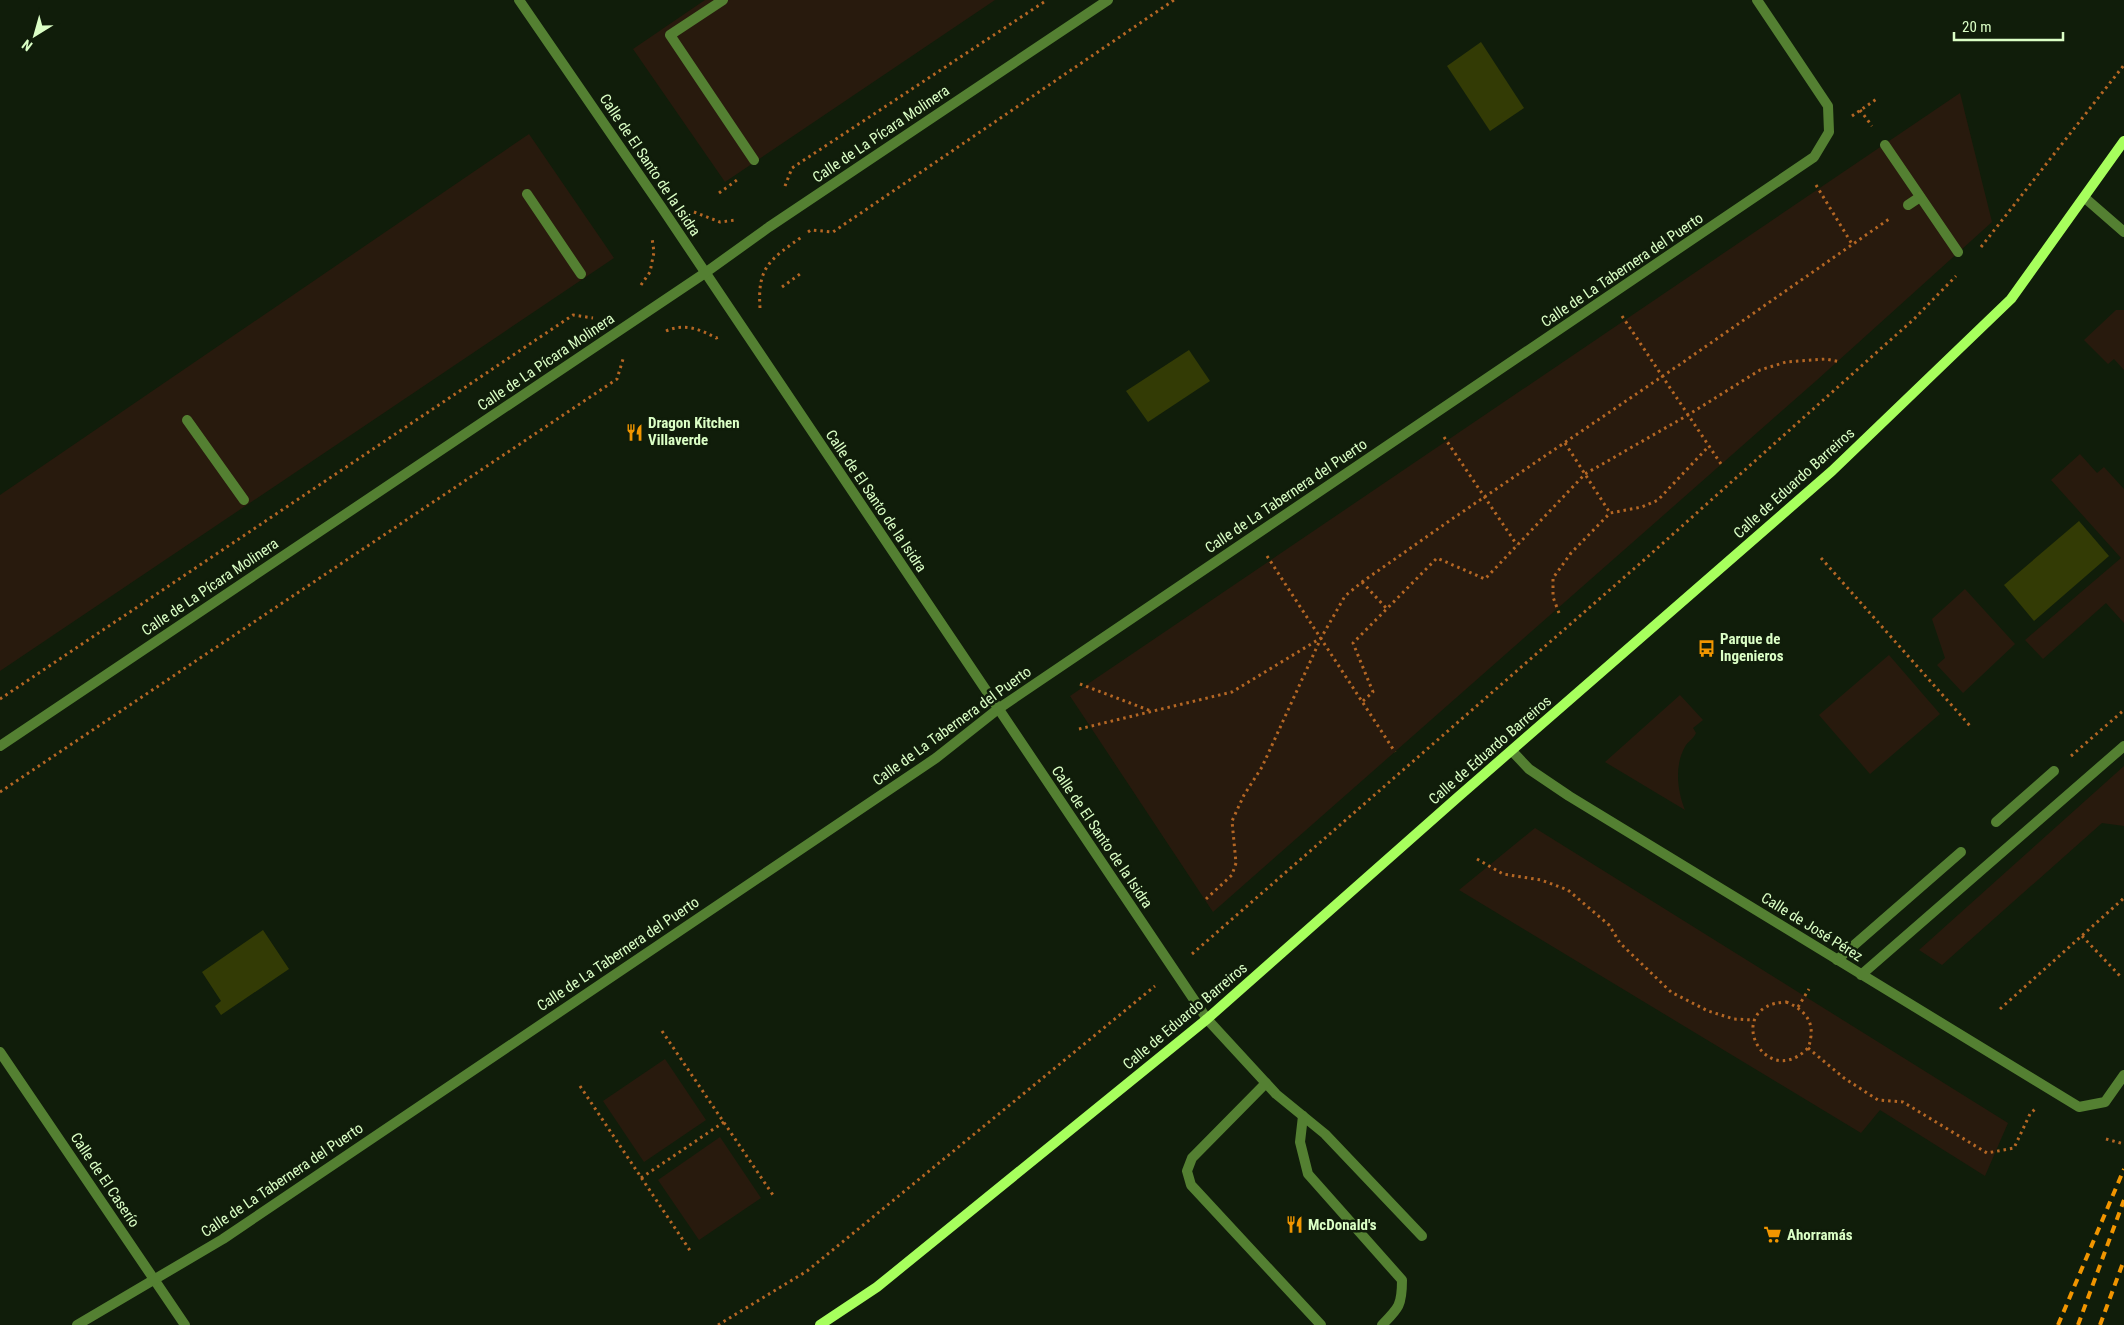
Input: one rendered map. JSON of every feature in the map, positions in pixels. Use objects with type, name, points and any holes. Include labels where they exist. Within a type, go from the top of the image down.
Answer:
[{"type":"street","name":"Calle de El Santo de la Isidra","points":[[519,0],[705,273],[1207,1020],[1266,1083],[1325,1134],[1422,1236]]},
{"type":"street","points":[[723,0],[670,35],[754,160]]},
{"type":"street","name":"Calle de La Pícara Molinera","points":[[0,746],[1108,0]]},
{"type":"street","name":"Calle de La Tabernera del Puerto","points":[[77,1325],[223,1239],[919,769],[998,709],[1814,157],[1829,132],[1828,106],[1757,0]]},
{"type":"street","name":"Calle de Eduardo Barreiros","points":[[820,1325],[876,1287],[1207,1020],[1832,471],[2011,299],[2124,141]]},
{"type":"street","points":[[1885,144],[1958,252]]},
{"type":"street","points":[[527,194],[581,274]]},
{"type":"street","points":[[1908,205],[1920,197]]},
{"type":"street","points":[[2085,198],[2124,232]]},
{"type":"street","points":[[187,420],[244,500]]},
{"type":"street","points":[[1861,975],[2124,746]]},
{"type":"street","name":"Calle de José Pérez","points":[[1512,751],[1529,769],[1569,796],[2053,1093],[2079,1107],[2105,1102],[2124,1075]]},
{"type":"street","points":[[1996,822],[2054,771]]},
{"type":"street","points":[[1837,960],[1961,852]]},
{"type":"street","name":"Calle de El Caserío","points":[[0,1052],[185,1325]]},
{"type":"street","points":[[1266,1083],[1192,1158],[1187,1171],[1191,1185],[1320,1325]]},
{"type":"street","points":[[1303,1116],[1300,1142],[1308,1174],[1402,1280],[1402,1293],[1398,1309],[1382,1325]]},
{"type":"path","points":[[782,193],[792,168],[1047,0]]},
{"type":"path","points":[[760,310],[759,290],[762,275],[774,257],[811,230],[833,232],[1174,0]]},
{"type":"path","points":[[1976,254],[2124,65]]},
{"type":"path","points":[[719,192],[737,180]]},
{"type":"path","points":[[1816,185],[1852,244]]},
{"type":"path","points":[[1206,899],[1232,875],[1236,863],[1232,821],[1244,795],[1262,767],[1321,638],[1345,596],[1362,582],[1485,496],[1565,443],[1908,205]]},
{"type":"path","points":[[691,211],[720,222],[740,219]]},
{"type":"path","points":[[640,287],[650,272],[654,252],[651,238]]},
{"type":"path","points":[[782,287],[800,274]]},
{"type":"path","points":[[718,1325],[807,1271],[1174,970],[1805,416],[1914,319],[1957,275]]},
{"type":"path","points":[[0,700],[573,315],[596,318]]},
{"type":"path","points":[[1622,316],[1723,467]]},
{"type":"path","points":[[660,334],[680,327],[694,328],[716,338]]},
{"type":"path","points":[[0,792],[618,379],[622,360],[626,356]]},
{"type":"path","points":[[1363,700],[1373,692],[1353,643],[1437,558],[1485,579],[1585,474],[1688,415],[1760,370],[1786,362],[1826,359],[1841,362]]},
{"type":"path","points":[[1444,437],[1518,545]]},
{"type":"path","points":[[1565,443],[1610,513]]},
{"type":"path","points":[[1559,612],[1552,597],[1553,578],[1571,553],[1610,513],[1642,507],[1658,500],[1709,446]]},
{"type":"path","points":[[1267,556],[1363,700],[1395,752]]},
{"type":"path","points":[[1821,558],[1972,727]]},
{"type":"path","points":[[1362,582],[1387,608]]},
{"type":"path","points":[[1078,729],[1232,692],[1321,638]]},
{"type":"path","points":[[1079,683],[1152,711]]},
{"type":"path","points":[[1477,859],[1503,874],[1541,880],[1568,890],[1609,925],[1620,943],[1671,992],[1708,1011],[1734,1020],[1754,1020]]},
{"type":"path","points":[[2000,1009],[2124,898]]},
{"type":"path","points":[[2082,936],[2121,977]]},
{"type":"path","points":[[1798,1007],[1809,990]]},
{"type":"path","points":[[1786,1002],[1798,1007],[1807,1017],[1811,1029],[1808,1048],[1791,1059],[1778,1060],[1765,1056],[1756,1046],[1752,1033],[1754,1020],[1762,1009],[1773,1003],[1786,1002]]},
{"type":"path","points":[[662,1031],[773,1195]]},
{"type":"path","points":[[1808,1048],[1844,1078],[1878,1100],[1903,1102],[1987,1153],[2014,1148],[2030,1114],[2053,1093]]},
{"type":"path","points":[[580,1086],[691,1252]]},
{"type":"path","points":[[641,1178],[724,1122]]},
{"type":"path","points":[[2106,1139],[2124,1144]]},
{"type":"shaded area","points":[[705,0],[995,0],[725,182],[633,49]]},
{"type":"shaded area","points":[[1481,42],[1524,108],[1490,131],[1447,66]]},
{"type":"shaded area","points":[[1960,93],[1992,222],[1817,380],[1213,912],[1070,696]]},
{"type":"shaded area","points":[[529,134],[614,258],[0,671],[0,495]]},
{"type":"shaded area","points":[[2116,310],[2124,310],[2124,370],[2114,359],[2108,364],[2084,340]]},
{"type":"shaded area","points":[[1189,350],[1210,381],[1148,422],[1126,391]]},
{"type":"shaded area","points":[[2080,454],[2097,473],[2104,467],[2124,489],[2124,623],[2106,603],[2043,659],[2025,640],[2121,558],[2051,480]]},
{"type":"shaded area","points":[[2079,521],[2109,556],[2034,621],[2004,585]]},
{"type":"shaded area","points":[[1965,589],[2015,644],[1963,693],[1937,665],[1945,658],[1932,619]]},
{"type":"shaded area","points":[[1889,655],[1940,714],[1870,774],[1819,715]]},
{"type":"shaded area","points":[[1680,695],[1703,720],[1693,728],[1696,733],[1682,752],[1678,769],[1680,794],[1685,810],[1605,762]]},
{"type":"shaded area","points":[[2124,766],[2124,826],[2102,823],[1942,965],[1919,950]]},
{"type":"shaded area","points":[[1535,828],[2008,1123],[1985,1176],[1880,1110],[1861,1133],[1459,890]]},
{"type":"shaded area","points":[[263,930],[289,969],[221,1015],[215,1006],[221,1001],[202,972]]},
{"type":"shaded area","points":[[665,1059],[706,1120],[644,1162],[603,1101]]},
{"type":"shaded area","points":[[720,1137],[761,1198],[699,1240],[658,1180]]},
{"type":"railway","points":[[2058,1325],[2124,1169]]},
{"type":"railway","points":[[2078,1325],[2124,1200]]},
{"type":"railway","points":[[2100,1325],[2124,1260]]},
{"type":"place","name":"Dragon Kitchen Villaverde","points":[[634,432]]},
{"type":"place","name":"Parque de Ingenieros","points":[[1706,648]]},
{"type":"place","name":"McDonald's","points":[[1294,1225]]},
{"type":"place","name":"Ahorramás","points":[[1773,1235]]}]
